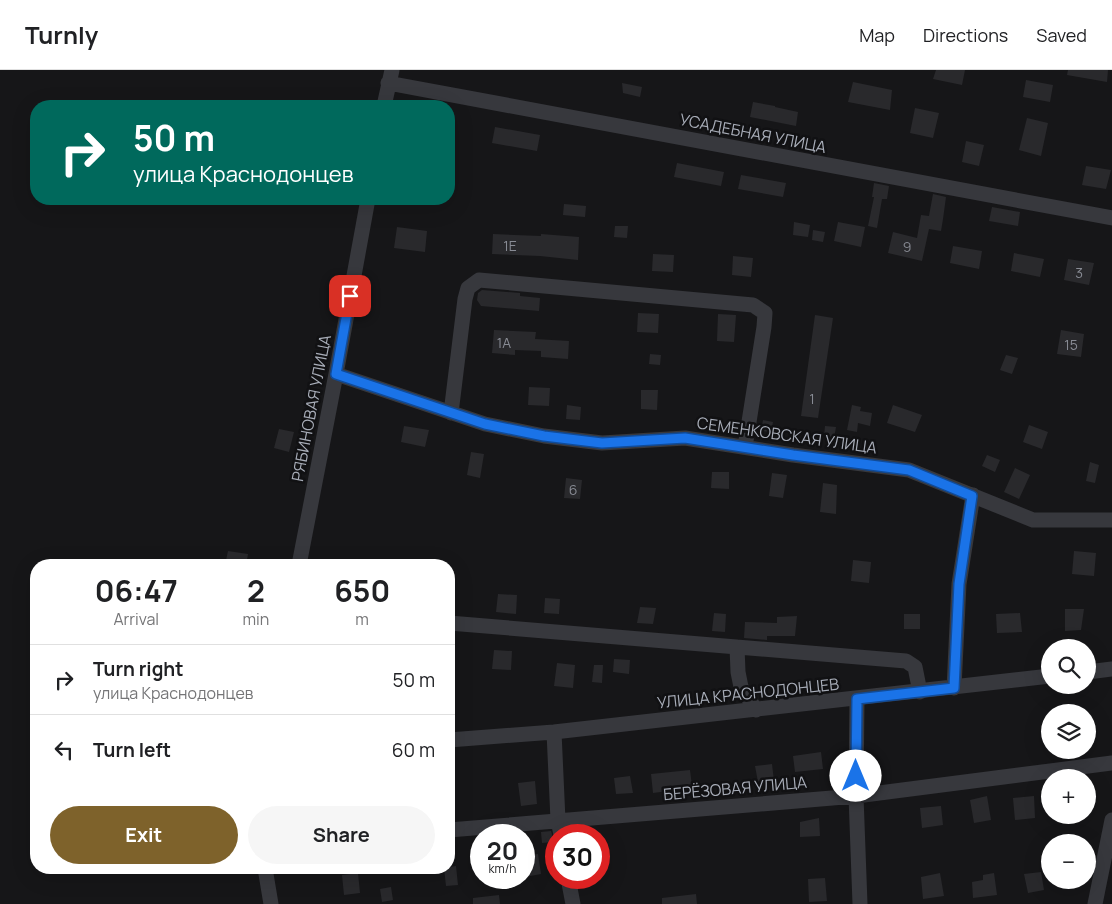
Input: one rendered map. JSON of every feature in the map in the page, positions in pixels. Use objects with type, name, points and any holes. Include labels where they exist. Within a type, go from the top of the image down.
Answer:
[{"type":"street","points":[[385,100],[390,76]]},
{"type":"street","name":"УСАДЕБНАЯ УЛИЦА","points":[[390,76],[1112,218]]},
{"type":"street","name":"РЯБИНОВАЯ УЛИЦА","points":[[300,559],[367,205]]},
{"type":"street","points":[[452,413],[465,299],[468,288],[479,280],[753,305],[765,313],[745,447]]},
{"type":"street","name":"СЕМЕНКОВСКАЯ УЛИЦА","points":[[336,374],[485,424],[544,436],[602,443],[685,438],[909,470],[1033,520],[1112,520]]},
{"type":"street","points":[[954,688],[959,584],[972,496]]},
{"type":"street","points":[[455,623],[906,660],[915,667],[920,692]]},
{"type":"street","points":[[738,647],[738,672],[741,687],[756,710]]},
{"type":"street","points":[[1096,671],[1112,669]]},
{"type":"street","name":"УЛИЦА КРАСНОДОНЦЕВ","points":[[455,740],[554,732],[1041,677]]},
{"type":"street","points":[[857,699],[856,796],[860,904]]},
{"type":"street","points":[[554,732],[559,824]]},
{"type":"street","name":"БЕРЁЗОВАЯ УЛИЦА","points":[[596,824],[856,796],[1112,763]]},
{"type":"street","points":[[1095,904],[1112,820]]},
{"type":"street","name":"БЕРЁЗОВАЯ УЛИЦА","points":[[455,830],[545,828]]},
{"type":"street","points":[[267,874],[271,904]]},
{"type":"street","points":[[570,889],[572,904]]},
{"type":"building","points":[[936,70],[965,70],[962,85],[933,79]]},
{"type":"building","points":[[1068,70],[1108,70],[1107,82],[1067,75]]},
{"type":"building","points":[[1026,80],[1053,85],[1050,102],[1023,97]]},
{"type":"building","points":[[853,82],[892,90],[890,110],[848,102]]},
{"type":"building","points":[[622,83],[642,87],[640,97],[623,93]]},
{"type":"building","points":[[753,102],[798,112],[796,126],[750,117]]},
{"type":"building","points":[[915,108],[939,113],[933,138],[910,133]]},
{"type":"building","points":[[1027,118],[1048,123],[1041,156],[1019,150]]},
{"type":"building","points":[[495,127],[540,135],[537,151],[492,143]]},
{"type":"building","points":[[966,141],[984,145],[979,166],[962,162]]},
{"type":"building","points":[[677,163],[724,172],[721,186],[674,177]]},
{"type":"building","points":[[1086,166],[1111,170],[1106,189],[1082,185]]},
{"type":"building","points":[[741,175],[786,183],[783,197],[738,189]]},
{"type":"building","points":[[874,183],[889,186],[887,199],[882,199],[877,228],[868,226],[874,197],[872,197]]},
{"type":"building","points":[[933,194],[946,197],[943,219],[941,231],[929,229],[922,261],[888,253],[893,232],[917,238],[921,215],[929,216]]},
{"type":"building","points":[[564,204],[586,206],[585,217],[563,215]]},
{"type":"building","points":[[992,207],[1020,212],[1018,226],[989,221]]},
{"type":"building","points":[[794,222],[810,225],[808,237],[793,235]]},
{"type":"building","points":[[838,222],[865,227],[861,247],[834,241]]},
{"type":"building","points":[[615,226],[628,226],[627,238],[614,237]]},
{"type":"building","points":[[397,227],[427,231],[425,252],[394,248]]},
{"type":"building","points":[[813,230],[825,232],[823,242],[812,240]]},
{"type":"building","points":[[493,234],[541,236],[541,234],[579,237],[578,260],[492,254]]},
{"type":"building","points":[[953,246],[982,251],[979,269],[950,263]]},
{"type":"building","points":[[1014,253],[1044,259],[1040,277],[1011,271]]},
{"type":"building","points":[[653,254],[674,255],[673,272],[652,271]]},
{"type":"building","points":[[733,256],[753,258],[751,277],[732,275]]},
{"type":"building","points":[[1068,259],[1094,263],[1089,285],[1064,280]]},
{"type":"building","points":[[482,290],[520,293],[520,296],[540,298],[539,311],[481,306],[477,300],[478,293]]},
{"type":"building","points":[[638,313],[659,314],[658,333],[637,332]]},
{"type":"building","points":[[718,314],[736,315],[734,342],[717,341]]},
{"type":"building","points":[[815,315],[833,318],[818,418],[801,416]]},
{"type":"building","points":[[494,330],[536,332],[535,339],[569,341],[568,359],[541,357],[541,351],[515,350],[515,355],[492,353]]},
{"type":"building","points":[[1061,330],[1084,334],[1081,357],[1057,354]]},
{"type":"building","points":[[650,354],[661,355],[660,365],[649,364]]},
{"type":"building","points":[[1006,355],[1018,358],[1012,374],[1000,370]]},
{"type":"building","points":[[529,387],[550,388],[549,406],[528,405]]},
{"type":"building","points":[[641,390],[658,390],[657,410],[641,409]]},
{"type":"building","points":[[567,405],[581,407],[580,420],[566,419]]},
{"type":"building","points":[[852,405],[861,407],[860,411],[872,413],[870,426],[858,423],[857,432],[847,430]]},
{"type":"building","points":[[893,405],[922,415],[915,432],[887,423]]},
{"type":"building","points":[[763,420],[773,422],[771,432],[761,431]]},
{"type":"building","points":[[1029,425],[1048,432],[1042,449],[1023,442]]},
{"type":"building","points":[[404,426],[429,430],[425,447],[401,442]]},
{"type":"building","points":[[825,426],[836,427],[834,438],[824,437]]},
{"type":"building","points":[[279,429],[294,432],[289,452],[274,448]]},
{"type":"building","points":[[471,452],[484,454],[480,478],[467,475]]},
{"type":"building","points":[[987,455],[1000,460],[995,472],[982,466]]},
{"type":"building","points":[[1090,462],[1099,465],[1095,483],[1086,481]]},
{"type":"building","points":[[1015,468],[1030,475],[1019,499],[1004,492]]},
{"type":"building","points":[[712,472],[729,472],[729,489],[711,488]]},
{"type":"building","points":[[772,473],[787,475],[783,498],[769,496]]},
{"type":"building","points":[[566,478],[582,480],[580,499],[564,498]]},
{"type":"building","points":[[823,483],[837,485],[836,514],[820,512]]},
{"type":"building","points":[[228,551],[248,554],[247,559],[226,559]]},
{"type":"building","points":[[1074,551],[1096,553],[1094,576],[1072,574]]},
{"type":"building","points":[[853,560],[871,562],[869,583],[851,581]]},
{"type":"building","points":[[498,594],[517,595],[516,614],[496,612]]},
{"type":"building","points":[[545,598],[560,599],[559,614],[544,613]]},
{"type":"building","points":[[640,607],[656,608],[653,624],[637,623]]},
{"type":"building","points":[[1065,609],[1084,609],[1081,630],[1065,631]]},
{"type":"building","points":[[714,613],[726,614],[725,632],[712,631]]},
{"type":"building","points":[[1020,613],[1022,632],[997,633],[996,614]]},
{"type":"building","points":[[904,614],[920,614],[920,629],[904,629]]},
{"type":"building","points":[[797,616],[795,636],[767,636],[767,640],[744,638],[745,622],[777,623],[777,617]]},
{"type":"building","points":[[494,650],[512,651],[511,670],[492,669]]},
{"type":"building","points":[[614,659],[630,660],[629,674],[613,672]]},
{"type":"building","points":[[557,663],[575,665],[573,688],[554,686]]},
{"type":"building","points":[[594,665],[603,665],[602,683],[592,682]]},
{"type":"building","points":[[821,752],[823,769],[795,772],[793,756]]},
{"type":"building","points":[[772,764],[774,781],[758,782],[755,766]]},
{"type":"building","points":[[690,770],[692,786],[668,788],[668,791],[653,793],[651,774]]},
{"type":"building","points":[[630,776],[633,793],[616,794],[614,778]]},
{"type":"building","points":[[535,781],[537,804],[521,806],[518,783]]},
{"type":"building","points":[[987,796],[991,820],[974,823],[970,800]]},
{"type":"building","points":[[1034,796],[1035,818],[1015,820],[1013,798]]},
{"type":"building","points":[[941,806],[943,825],[922,828],[920,808]]},
{"type":"building","points":[[819,818],[820,836],[800,837],[800,822]]},
{"type":"building","points":[[541,832],[545,832],[545,843],[542,843]]},
{"type":"building","points":[[535,854],[538,854],[541,874],[535,875]]},
{"type":"building","points":[[455,866],[458,885],[446,886],[445,874],[455,874]]},
{"type":"building","points":[[1041,872],[1041,889],[1044,890],[1028,893],[1024,874]]},
{"type":"building","points":[[940,873],[944,896],[923,899],[921,877]]},
{"type":"building","points":[[994,873],[997,895],[973,898],[972,882],[983,880],[983,875]]},
{"type":"building","points":[[358,874],[360,893],[344,895],[342,875]]},
{"type":"building","points":[[825,878],[827,901],[809,902],[808,879]]},
{"type":"building","points":[[391,887],[393,900],[382,902],[380,889]]},
{"type":"building","points":[[696,894],[697,904],[662,904],[662,898]]},
{"type":"building","points":[[499,895],[500,904],[473,904],[473,898]]},
{"type":"route","points":[[350,296],[336,374],[485,424],[544,436],[602,443],[685,438],[793,455],[909,470],[972,496],[959,584],[954,688],[857,699],[856,776]]}]
